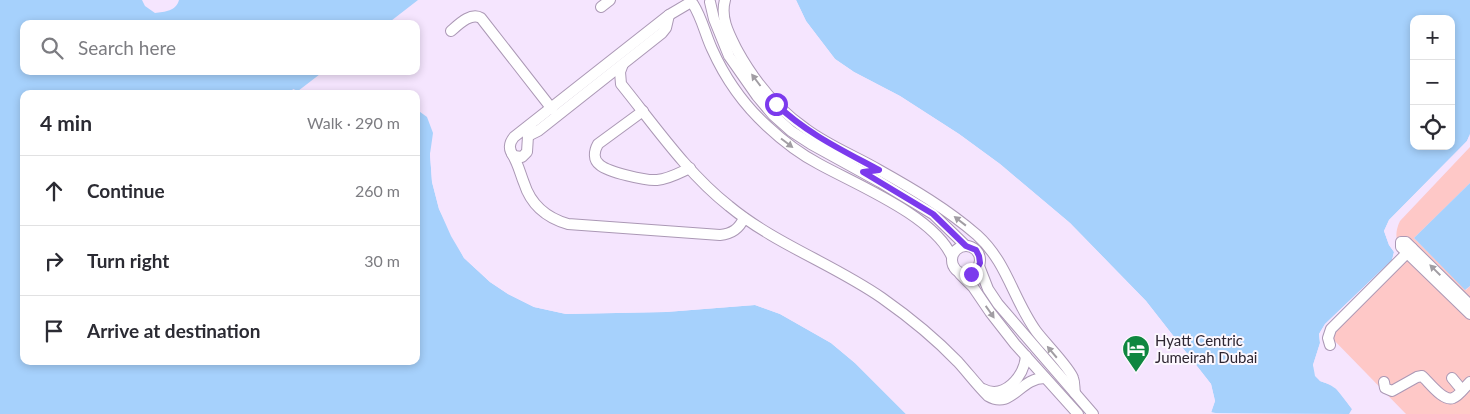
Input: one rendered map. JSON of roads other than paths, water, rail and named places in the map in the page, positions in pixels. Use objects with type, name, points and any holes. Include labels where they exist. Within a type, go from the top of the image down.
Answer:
[{"type":"street","points":[[602,7],[610,0]]},
{"type":"street","points":[[725,0],[724,18],[734,43],[749,70],[786,114],[807,130],[926,197],[983,241],[1003,266],[1021,306],[1036,331],[1072,375],[1075,393]]},
{"type":"street","points":[[691,2],[702,7],[711,1],[712,14],[723,44],[734,65],[756,96],[773,114],[801,138],[933,214],[966,246],[978,252],[979,266],[988,289],[998,304],[1093,414]]},
{"type":"street","points":[[691,2],[668,15],[552,109],[529,131],[512,139],[510,148],[526,189],[537,206],[548,216],[568,224],[720,235],[737,228],[744,218]]},
{"type":"street","points":[[691,2],[699,14],[711,47],[724,71],[744,101],[758,117],[779,137],[802,154],[874,193],[937,236],[952,257],[953,267],[973,287],[990,312],[1026,356],[1078,414]]},
{"type":"street","points":[[529,131],[538,131],[662,33],[666,28],[668,15]]},
{"type":"street","points":[[451,30],[472,16],[481,18],[552,109]]},
{"type":"street","points":[[623,64],[619,76],[621,84],[690,168],[713,193],[744,218],[854,280],[882,298],[934,339],[993,399],[1004,400],[1031,380],[1045,378]]},
{"type":"street","points":[[602,81],[621,84]]},
{"type":"street","points":[[643,111],[598,144],[595,156],[598,163],[604,168],[649,180],[670,178],[690,168]]},
{"type":"street","points":[[521,174],[528,150],[529,131]]},
{"type":"street","points":[[512,154],[519,157],[526,154]]},
{"type":"street","points":[[863,172],[879,170]]},
{"type":"street","points":[[952,257],[958,248],[966,246]]},
{"type":"street","points":[[1330,345],[1328,338],[1331,329],[1410,250],[1458,298],[1470,314]]},
{"type":"street","points":[[960,274],[971,274],[979,266]]},
{"type":"street","points":[[1458,298],[1470,305]]},
{"type":"street","points":[[998,304],[1021,306]]},
{"type":"street","points":[[980,387],[992,392],[1005,389],[1022,372],[1026,356]]},
{"type":"street","points":[[1384,382],[1385,388],[1392,391],[1422,376],[1447,399],[1453,398],[1470,382]]},
{"type":"street","points":[[1452,378],[1462,390]]},
{"type":"water","points":[[0,0],[142,0],[145,6],[155,13],[173,9],[179,0],[418,0],[392,20],[20,20],[20,75],[319,75],[299,90],[20,90],[20,365],[420,365],[420,112],[427,117],[433,133],[430,154],[432,182],[439,209],[464,258],[490,282],[508,294],[534,307],[566,314],[666,312],[755,305],[780,314],[831,343],[855,363],[906,414],[0,414]]},
{"type":"water","points":[[796,0],[1470,0],[1470,134],[1467,141],[1389,220],[1384,231],[1389,245],[1394,252],[1392,260],[1325,324],[1319,334],[1320,343],[1313,365],[1320,381],[1336,389],[1345,399],[1352,409],[1349,414],[1211,413],[1215,401],[1211,384],[1146,301],[1070,223],[1000,164],[959,134],[900,96],[854,72],[835,59],[806,21]]},
{"type":"water","points":[[1470,183],[1470,286],[1465,290],[1414,238]]},
{"type":"place","name":"Hyatt Centric Jumeirah Dubai","points":[[1136,373]]}]
